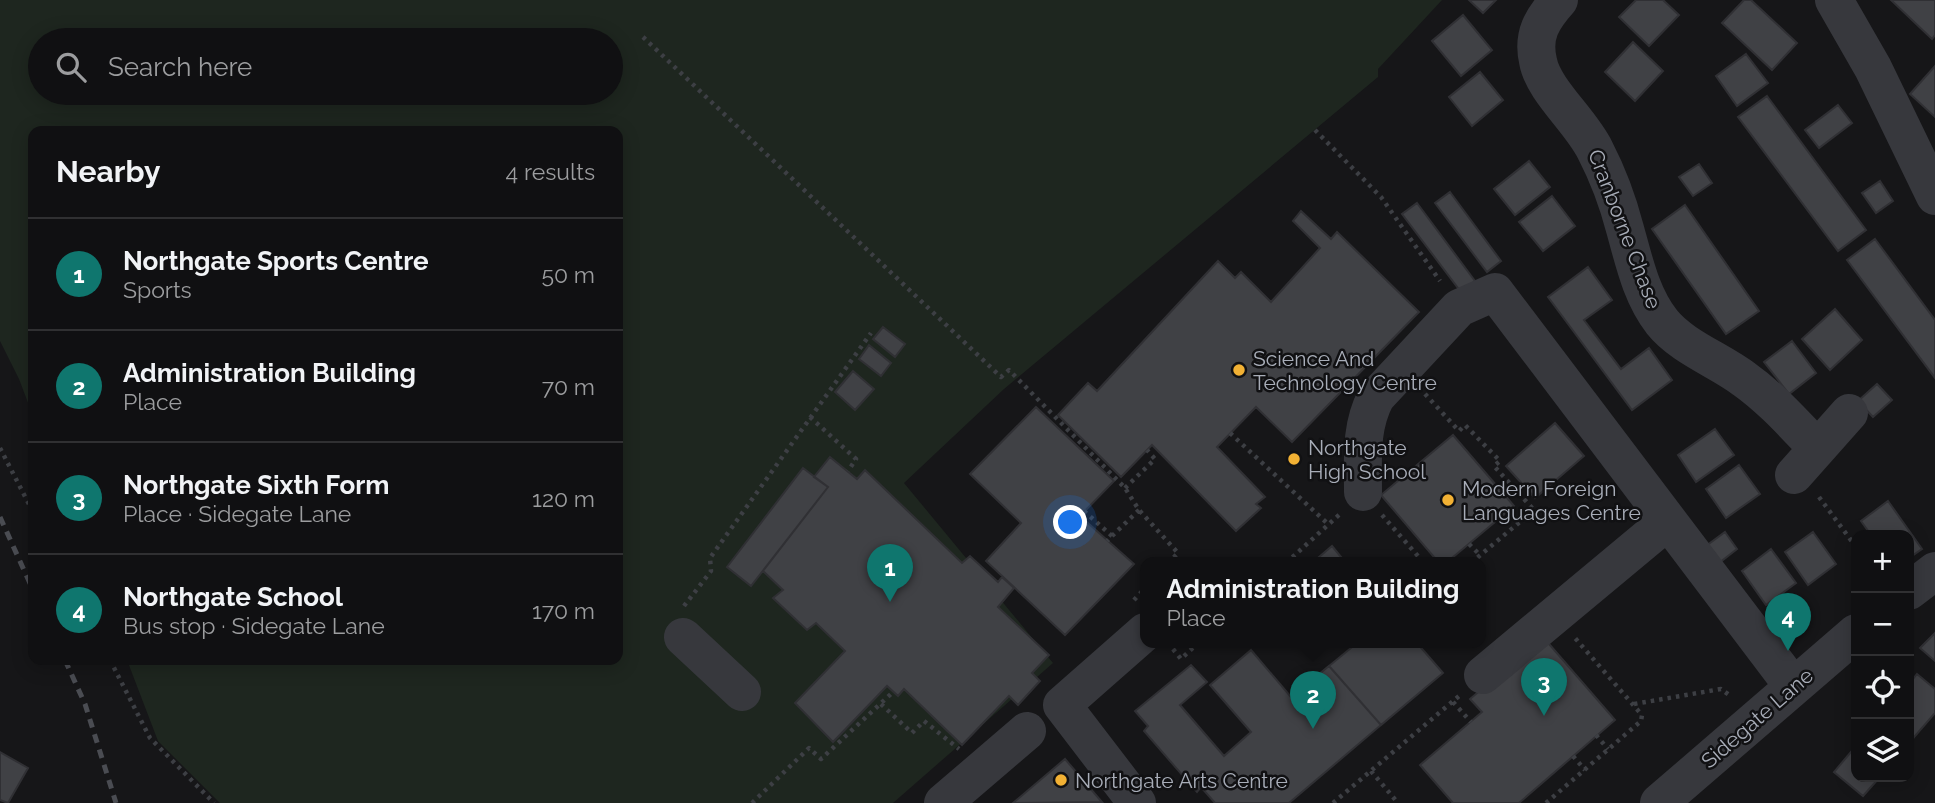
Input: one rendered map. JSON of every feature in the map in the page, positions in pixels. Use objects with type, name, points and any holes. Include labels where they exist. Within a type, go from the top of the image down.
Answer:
[{"type":"street","name":"Cranborne Chase","points":[[1559,0],[1540,23],[1537,34],[1540,72],[1586,133],[1595,150],[1619,208],[1639,278],[1656,312],[1675,334],[1757,388],[1784,413],[1809,473]]},
{"type":"street","points":[[1834,0],[1873,68],[1935,196]]},
{"type":"street","points":[[1363,492],[1363,433],[1367,413],[1376,397],[1459,307],[1495,292],[1793,686]]},
{"type":"street","points":[[1809,473],[1849,413]]},
{"type":"street","points":[[1483,676],[1668,521]]},
{"type":"street","points":[[1914,587],[1935,571]]},
{"type":"street","points":[[1137,803],[1062,705],[1140,636]]},
{"type":"street","points":[[683,637],[742,692]]},
{"type":"street","name":"Sidegate Lane","points":[[1659,803],[1851,637]]},
{"type":"street","points":[[943,803],[1027,731]]},
{"type":"path","points":[[643,37],[1001,377],[1009,370],[1125,488],[1139,510],[1178,552],[1173,557]]},
{"type":"path","points":[[1315,130],[1381,197],[1459,307]]},
{"type":"path","points":[[683,637],[669,625],[711,571],[710,558],[871,333]]},
{"type":"path","points":[[1402,369],[1458,431],[1465,425],[1500,461],[1494,466],[1534,510],[1478,557]]},
{"type":"path","points":[[810,417],[856,460],[848,471]]},
{"type":"path","points":[[1230,433],[1328,524]]},
{"type":"path","points":[[0,447],[28,502]]},
{"type":"path","points":[[1125,488],[1155,459],[1147,450]]},
{"type":"path","points":[[1809,473],[1851,539]]},
{"type":"path","points":[[1292,557],[1363,492],[1419,557]]},
{"type":"path","points":[[1107,541],[1139,510]]},
{"type":"path","points":[[1084,512],[1112,536]]},
{"type":"path","points":[[1469,544],[1480,555]]},
{"type":"path","points":[[1546,803],[1641,721],[1642,715],[1555,615]]},
{"type":"path","points":[[1172,648],[1181,659],[1193,648]]},
{"type":"path","points":[[113,665],[150,738],[214,803]]},
{"type":"path","points":[[1333,803],[1483,676]]},
{"type":"path","points":[[1633,704],[1721,689],[1734,699]]},
{"type":"path","points":[[752,803],[809,748],[821,758],[893,692]]},
{"type":"path","points":[[1452,701],[1471,722]]},
{"type":"path","points":[[881,704],[912,733],[924,721],[968,755]]},
{"type":"path","points":[[1596,736],[1608,749]]},
{"type":"path","points":[[1573,756],[1585,770]]},
{"type":"path","points":[[1371,771],[1398,803]]},
{"type":"shaded area","points":[[0,0],[1442,0],[1378,69],[1378,77],[1004,389],[904,483],[1053,663],[893,803],[220,803],[158,741],[129,665],[623,665],[623,126],[28,126],[28,403],[0,341]]},
{"type":"building","points":[[1469,0],[1496,0],[1483,13]]},
{"type":"building","points":[[1636,0],[1663,0],[1679,15],[1649,46],[1619,17]]},
{"type":"building","points":[[1744,0],[1751,0],[1797,43],[1772,70],[1722,23]]},
{"type":"building","points":[[1891,0],[1935,0],[1935,35],[1932,39]]},
{"type":"building","points":[[1463,15],[1492,50],[1461,76],[1432,41]]},
{"type":"building","points":[[1633,42],[1663,71],[1635,101],[1605,72]]},
{"type":"building","points":[[1746,54],[1768,83],[1737,106],[1716,76]]},
{"type":"building","points":[[1935,66],[1935,117],[1910,94]]},
{"type":"building","points":[[1480,72],[1503,100],[1472,126],[1449,97]]},
{"type":"building","points":[[1767,96],[1866,230],[1838,251],[1738,117]]},
{"type":"building","points":[[1838,105],[1852,123],[1819,148],[1805,130]]},
{"type":"building","points":[[1529,161],[1550,187],[1515,215],[1494,189]]},
{"type":"building","points":[[1699,164],[1712,183],[1693,196],[1679,177]]},
{"type":"building","points":[[1880,181],[1893,201],[1876,213],[1862,193]]},
{"type":"building","points":[[1450,192],[1501,261],[1487,272],[1435,203]]},
{"type":"building","points":[[1552,196],[1575,226],[1543,251],[1519,222]]},
{"type":"building","points":[[1417,203],[1475,281],[1461,292],[1402,214]]},
{"type":"building","points":[[1685,205],[1759,311],[1726,334],[1652,229]]},
{"type":"building","name":"Science And Technology Centre","points":[[1301,211],[1331,239],[1337,232],[1419,312],[1292,442],[1256,407],[1217,447],[1265,497],[1256,504],[1261,508],[1236,531],[1152,445],[1121,477],[1058,415],[1088,383],[1097,391],[1218,261],[1235,278],[1241,272],[1271,302],[1320,248],[1293,221]]},
{"type":"building","points":[[1875,239],[1935,320],[1935,378],[1847,260]]},
{"type":"building","points":[[1588,267],[1612,300],[1584,320],[1621,369],[1649,348],[1672,380],[1632,410],[1548,297]]},
{"type":"building","points":[[1835,309],[1862,340],[1830,370],[1802,339]]},
{"type":"building","points":[[883,327],[905,344],[895,357],[873,339]]},
{"type":"building","points":[[1792,341],[1816,373],[1789,394],[1764,362]]},
{"type":"building","points":[[869,345],[891,363],[881,376],[859,359]]},
{"type":"building","points":[[853,371],[874,389],[855,410],[835,392]]},
{"type":"building","points":[[1877,384],[1892,400],[1873,417],[1858,401]]},
{"type":"building","points":[[1036,407],[1114,481],[1080,516],[1134,564],[1065,635],[986,561],[1021,523],[970,474]]},
{"type":"building","points":[[1555,423],[1584,456],[1535,498],[1506,466]]},
{"type":"building","points":[[1715,429],[1734,455],[1696,482],[1678,455]]},
{"type":"building","name":"Modern Foreign Languages Centre","points":[[1453,435],[1514,506],[1453,557],[1434,557],[1381,495]]},
{"type":"building","points":[[830,457],[857,479],[865,470],[962,563],[970,556],[998,582],[1002,577],[1014,588],[998,607],[1049,655],[1032,673],[1040,681],[1018,705],[1009,696],[962,745],[904,689],[898,696],[887,686],[833,742],[795,703],[845,651],[816,623],[807,630],[773,598],[783,590],[763,571],[828,487],[814,477]]},
{"type":"building","points":[[1739,465],[1760,494],[1726,518],[1706,489]]},
{"type":"building","points":[[803,468],[828,487],[751,586],[727,567]]},
{"type":"building","points":[[1888,501],[1909,530],[1867,530],[1861,521]]},
{"type":"building","points":[[1725,532],[1737,549],[1719,563],[1706,546]]},
{"type":"building","points":[[1813,532],[1836,564],[1808,585],[1785,552]]},
{"type":"building","points":[[1914,538],[1922,549],[1914,555]]},
{"type":"building","points":[[1332,546],[1341,557],[1319,557]]},
{"type":"building","points":[[1771,549],[1796,583],[1766,605],[1742,571]]},
{"type":"building","points":[[1935,633],[1935,661],[1920,648]]},
{"type":"building","points":[[1543,637],[1615,720],[1519,803],[1453,803],[1420,765],[1482,712],[1470,699]]},
{"type":"building","points":[[1351,648],[1421,648],[1443,673],[1381,725],[1329,666]]},
{"type":"building","points":[[1251,650],[1291,697],[1329,666],[1381,725],[1289,803],[1215,803],[1201,787],[1197,792],[1144,731],[1148,726],[1135,711],[1191,665],[1207,682],[1180,705],[1224,756],[1251,732],[1210,685]]},
{"type":"building","points":[[1917,674],[1935,689],[1935,713],[1914,737],[1914,719],[1914,678]]},
{"type":"building","points":[[0,752],[28,768],[8,803],[0,800]]},
{"type":"building","points":[[1851,752],[1851,782],[1876,782],[1863,796],[1834,772]]},
{"type":"building","name":"Northgate Arts Centre","points":[[1065,759],[1102,802],[1013,803]]},
{"type":"railway","points":[[0,517],[28,579]]},
{"type":"railway","points":[[67,665],[85,704],[116,803]]},
{"type":"place","name":"Science And Technology Centre","points":[[1239,370]]},
{"type":"place","name":"Northgate High School","points":[[1294,459]]},
{"type":"place","name":"Modern Foreign Languages Centre","points":[[1448,500]]},
{"type":"place","name":"Northgate Sports Centre","points":[[890,602]]},
{"type":"place","name":"Northgate School","points":[[1788,651]]},
{"type":"place","name":"Northgate Sixth Form","points":[[1544,716]]},
{"type":"place","name":"Administration Building","points":[[1313,729]]},
{"type":"place","name":"Northgate Arts Centre","points":[[1061,780]]}]
